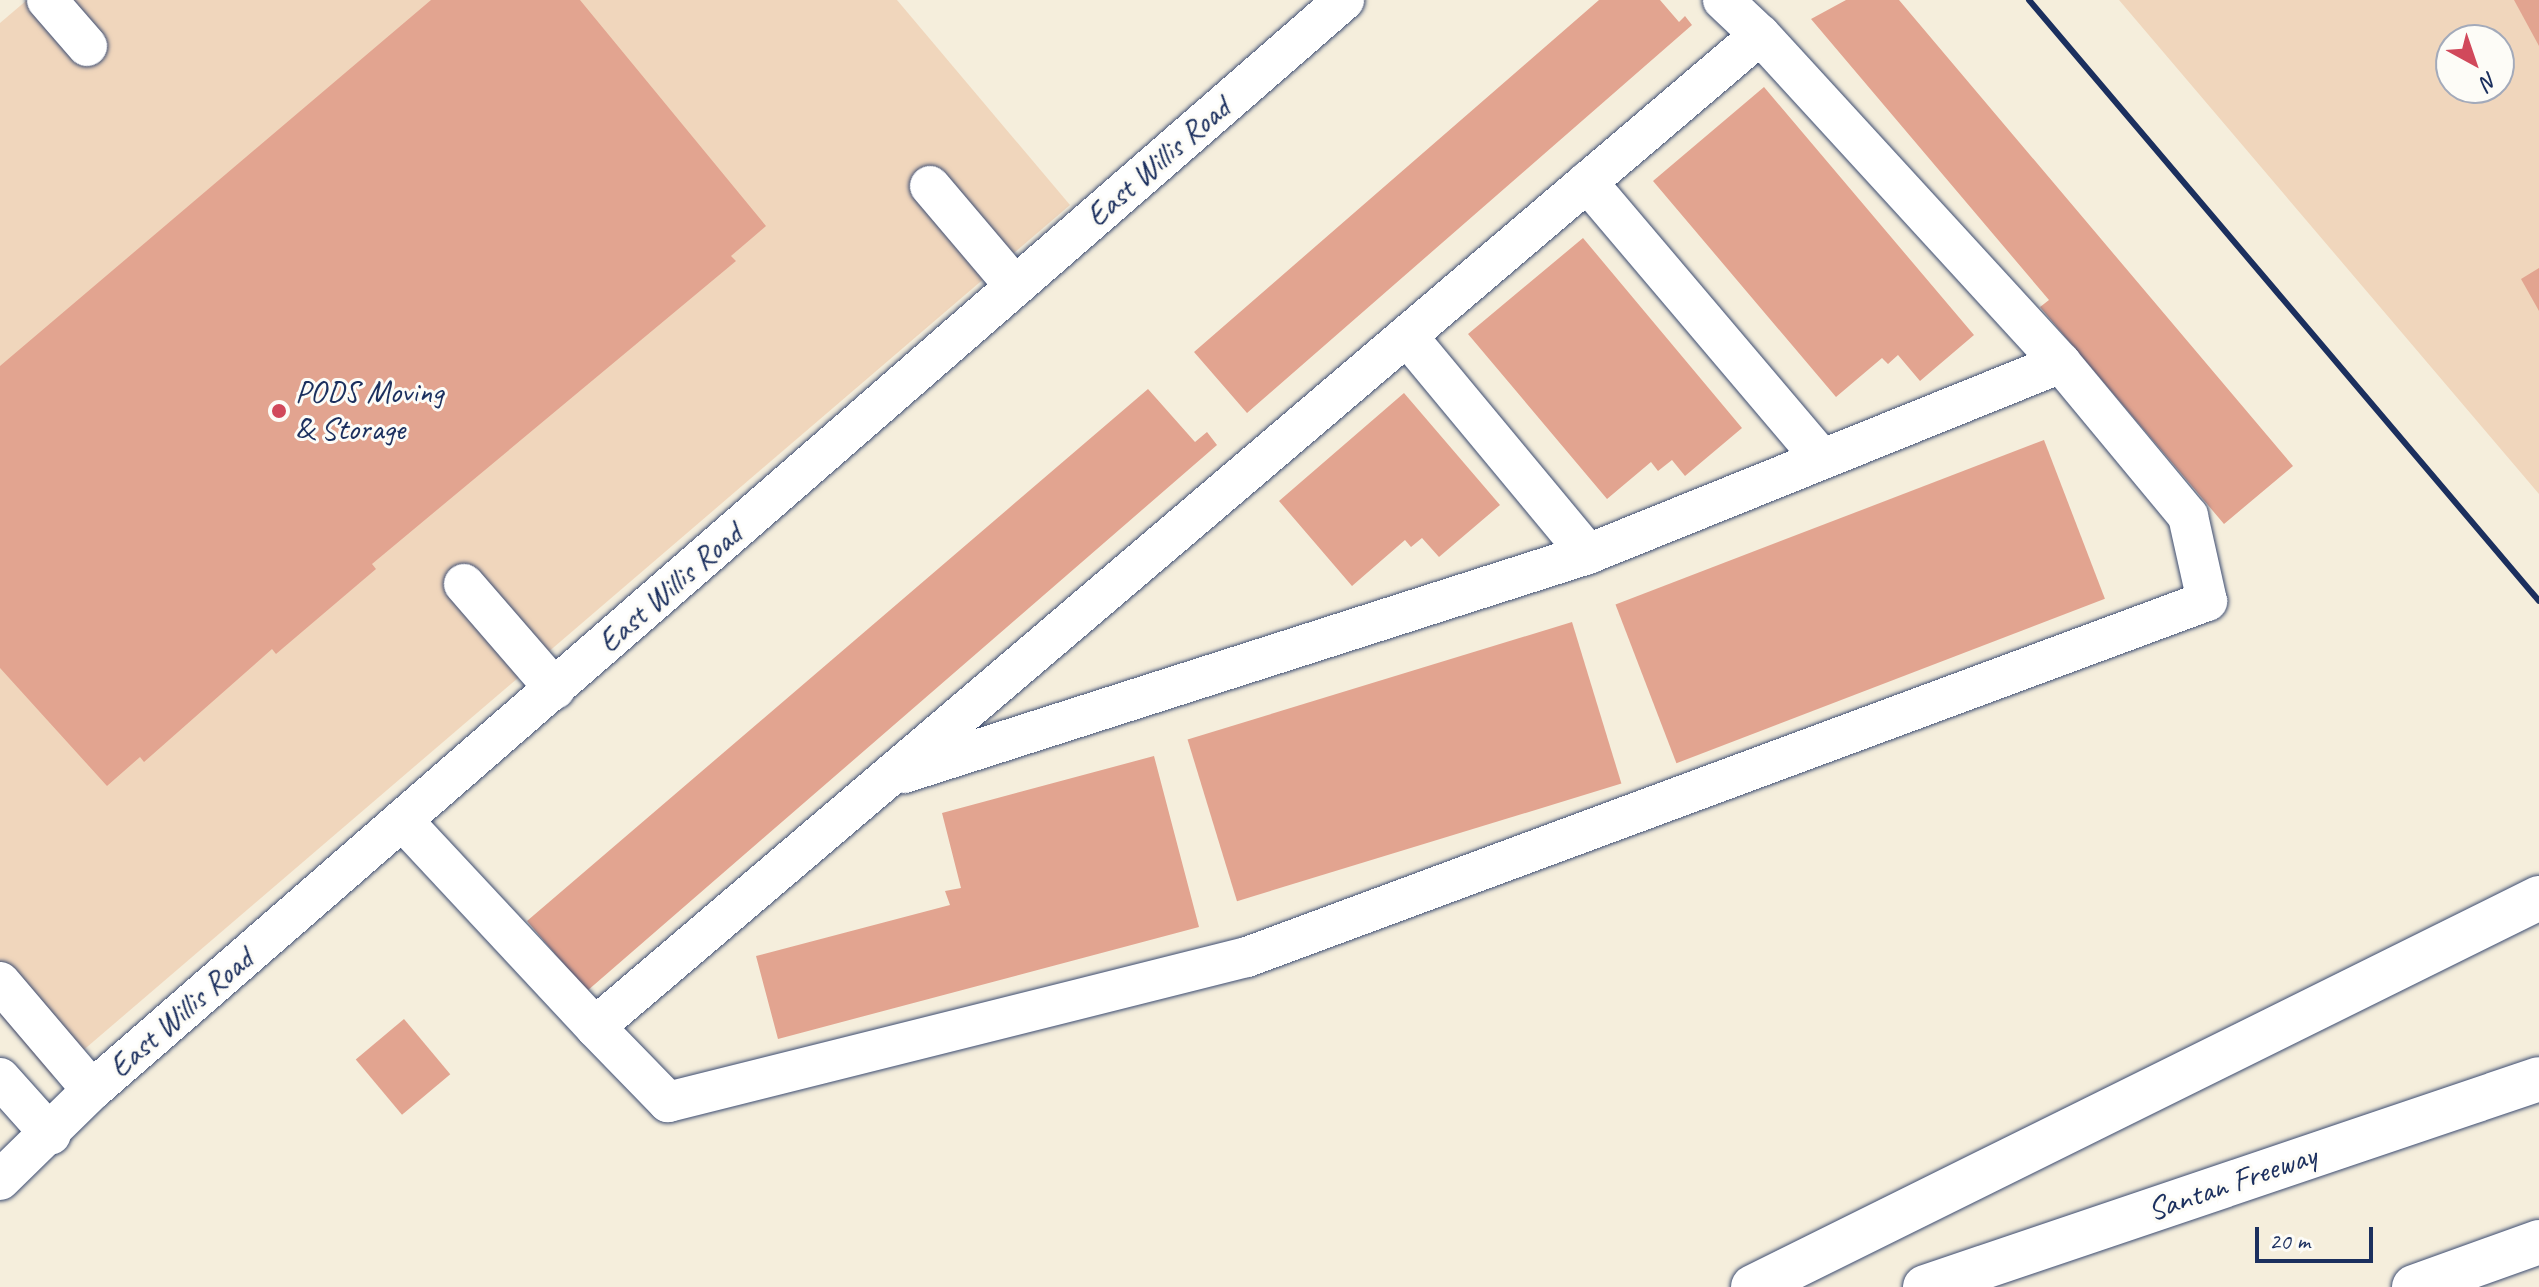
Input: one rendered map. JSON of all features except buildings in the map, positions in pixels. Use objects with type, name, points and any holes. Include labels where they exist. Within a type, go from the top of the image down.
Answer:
[{"type":"highway","points":[[1753,1287],[2539,898]]},
{"type":"highway","name":"Santan Freeway","points":[[1925,1287],[2539,1079]]},
{"type":"highway","points":[[2414,1287],[2539,1242]]},
{"type":"street","points":[[47,0],[87,46]]},
{"type":"street","name":"East Willis Road","points":[[0,1180],[51,1135],[92,1090],[1344,0]]},
{"type":"street","points":[[403,821],[668,1102],[1247,957],[2207,601],[2188,516],[2061,363],[1760,35],[1723,0]]},
{"type":"street","points":[[595,1027],[1760,35]]},
{"type":"street","points":[[1587,182],[1822,459]]},
{"type":"street","points":[[930,186],[1014,285]]},
{"type":"street","points":[[1407,336],[1588,554]]},
{"type":"street","points":[[889,778],[1588,554],[2061,363]]},
{"type":"street","points":[[464,584],[555,689]]},
{"type":"street","points":[[0,982],[92,1090]]},
{"type":"street","points":[[0,1078],[51,1135]]},
{"type":"shaded area","points":[[27,0],[897,0],[1070,205],[52,1077],[0,1015],[0,23]]},
{"type":"shaded area","points":[[2119,0],[2539,0],[2539,494]]},
{"type":"railway","points":[[2029,0],[2539,601]]},
{"type":"place","name":"PODS Moving & Storage","points":[[279,411]]}]
